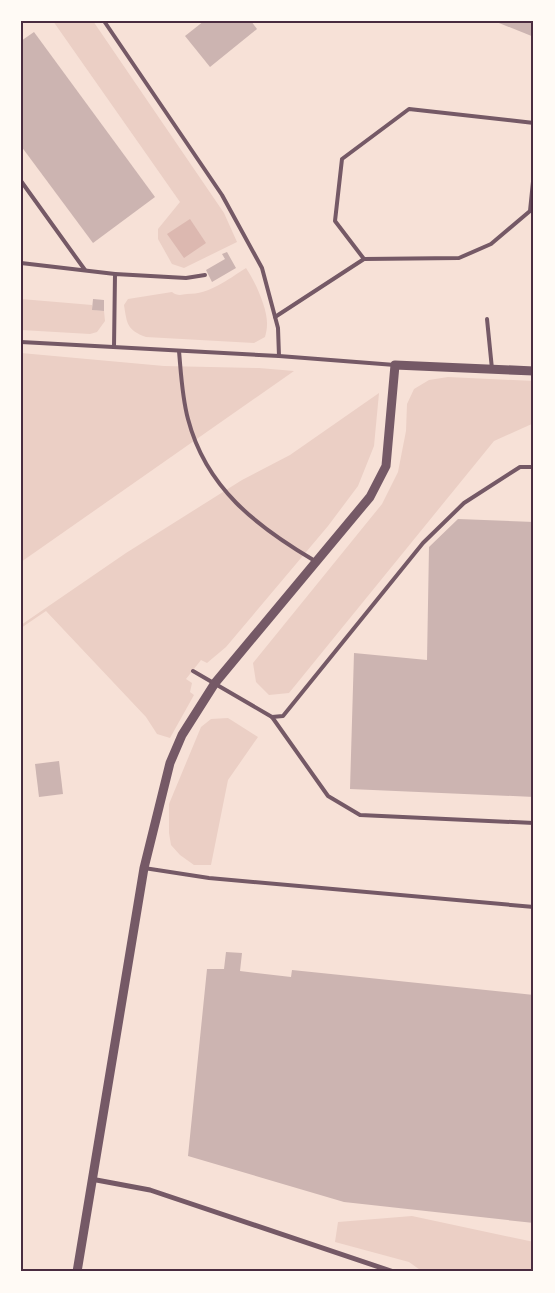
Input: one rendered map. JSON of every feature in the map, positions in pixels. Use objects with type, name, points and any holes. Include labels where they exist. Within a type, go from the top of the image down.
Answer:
[{"type":"street","points":[[77,1272],[144,868],[170,763],[182,735],[215,683],[370,497],[386,466],[395,365],[534,371]]},
{"type":"street","points":[[91,1179],[150,1190],[394,1272]]},
{"type":"lane","points":[[104,21],[222,195],[262,268],[278,328],[279,356]]},
{"type":"lane","points":[[364,259],[335,221],[342,159],[409,108],[534,123]]},
{"type":"lane","points":[[275,317],[364,259],[459,258],[491,244],[530,211],[534,172]]},
{"type":"lane","points":[[21,181],[85,270]]},
{"type":"lane","points":[[21,263],[114,274],[186,278],[205,275]]},
{"type":"lane","points":[[114,274],[114,347]]},
{"type":"lane","points":[[487,320],[492,369]]},
{"type":"lane","points":[[21,342],[279,356],[395,365]]},
{"type":"lane","points":[[179,350],[182,387],[188,420],[217,482],[250,518],[282,542],[316,562]]},
{"type":"lane","points":[[272,717],[283,716],[423,543],[464,503],[520,467],[534,467]]},
{"type":"lane","points":[[193,671],[272,717],[328,796],[360,815],[534,824]]},
{"type":"lane","points":[[144,868],[208,878],[534,907]]},
{"type":"shaded area","points":[[53,21],[93,21],[224,213],[237,242],[184,268],[172,264],[158,239],[158,229],[180,202]]},
{"type":"shaded area","points":[[190,219],[206,243],[184,258],[167,234]]},
{"type":"shaded area","points":[[246,268],[260,295],[267,318],[265,337],[254,343],[146,337],[135,332],[129,326],[124,305],[128,299],[172,292],[181,295],[203,292],[218,286]]},
{"type":"shaded area","points":[[21,299],[92,305],[93,310],[104,311],[105,321],[97,332],[90,334],[21,330]]},
{"type":"shaded area","points":[[21,353],[164,366],[259,368],[294,371],[21,562]]},
{"type":"shaded area","points":[[448,377],[534,381],[534,423],[494,441],[289,693],[269,695],[256,682],[253,663],[382,504],[398,472],[406,431],[407,404],[414,389],[429,380]]},
{"type":"shaded area","points":[[379,393],[374,446],[358,486],[328,526],[226,647],[207,663],[201,660],[186,679],[192,683],[190,692],[194,695],[170,738],[157,734],[146,717],[46,611],[21,628],[21,625],[126,553],[242,480],[290,455]]},
{"type":"shaded area","points":[[228,718],[258,737],[228,780],[211,865],[194,865],[180,855],[171,845],[169,804],[201,727],[211,719]]},
{"type":"shaded area","points":[[412,1216],[534,1242],[534,1272],[423,1272],[409,1262],[335,1242],[338,1222]]},
{"type":"building","points":[[204,21],[251,21],[257,29],[210,67],[185,36]]},
{"type":"building","points":[[494,21],[534,21],[534,37]]},
{"type":"building","points":[[34,32],[155,197],[93,243],[21,146],[21,41]]},
{"type":"building","points":[[227,252],[236,268],[212,282],[206,270],[225,259],[222,254]]},
{"type":"building","points":[[93,299],[104,300],[104,311],[92,310]]},
{"type":"building","points":[[458,519],[534,522],[534,797],[350,789],[354,653],[427,660],[429,547]]},
{"type":"building","points":[[59,761],[63,794],[39,797],[35,764]]},
{"type":"building","points":[[226,952],[242,953],[240,971],[291,977],[292,970],[534,995],[534,1223],[344,1202],[188,1156],[207,969],[224,969]]}]
